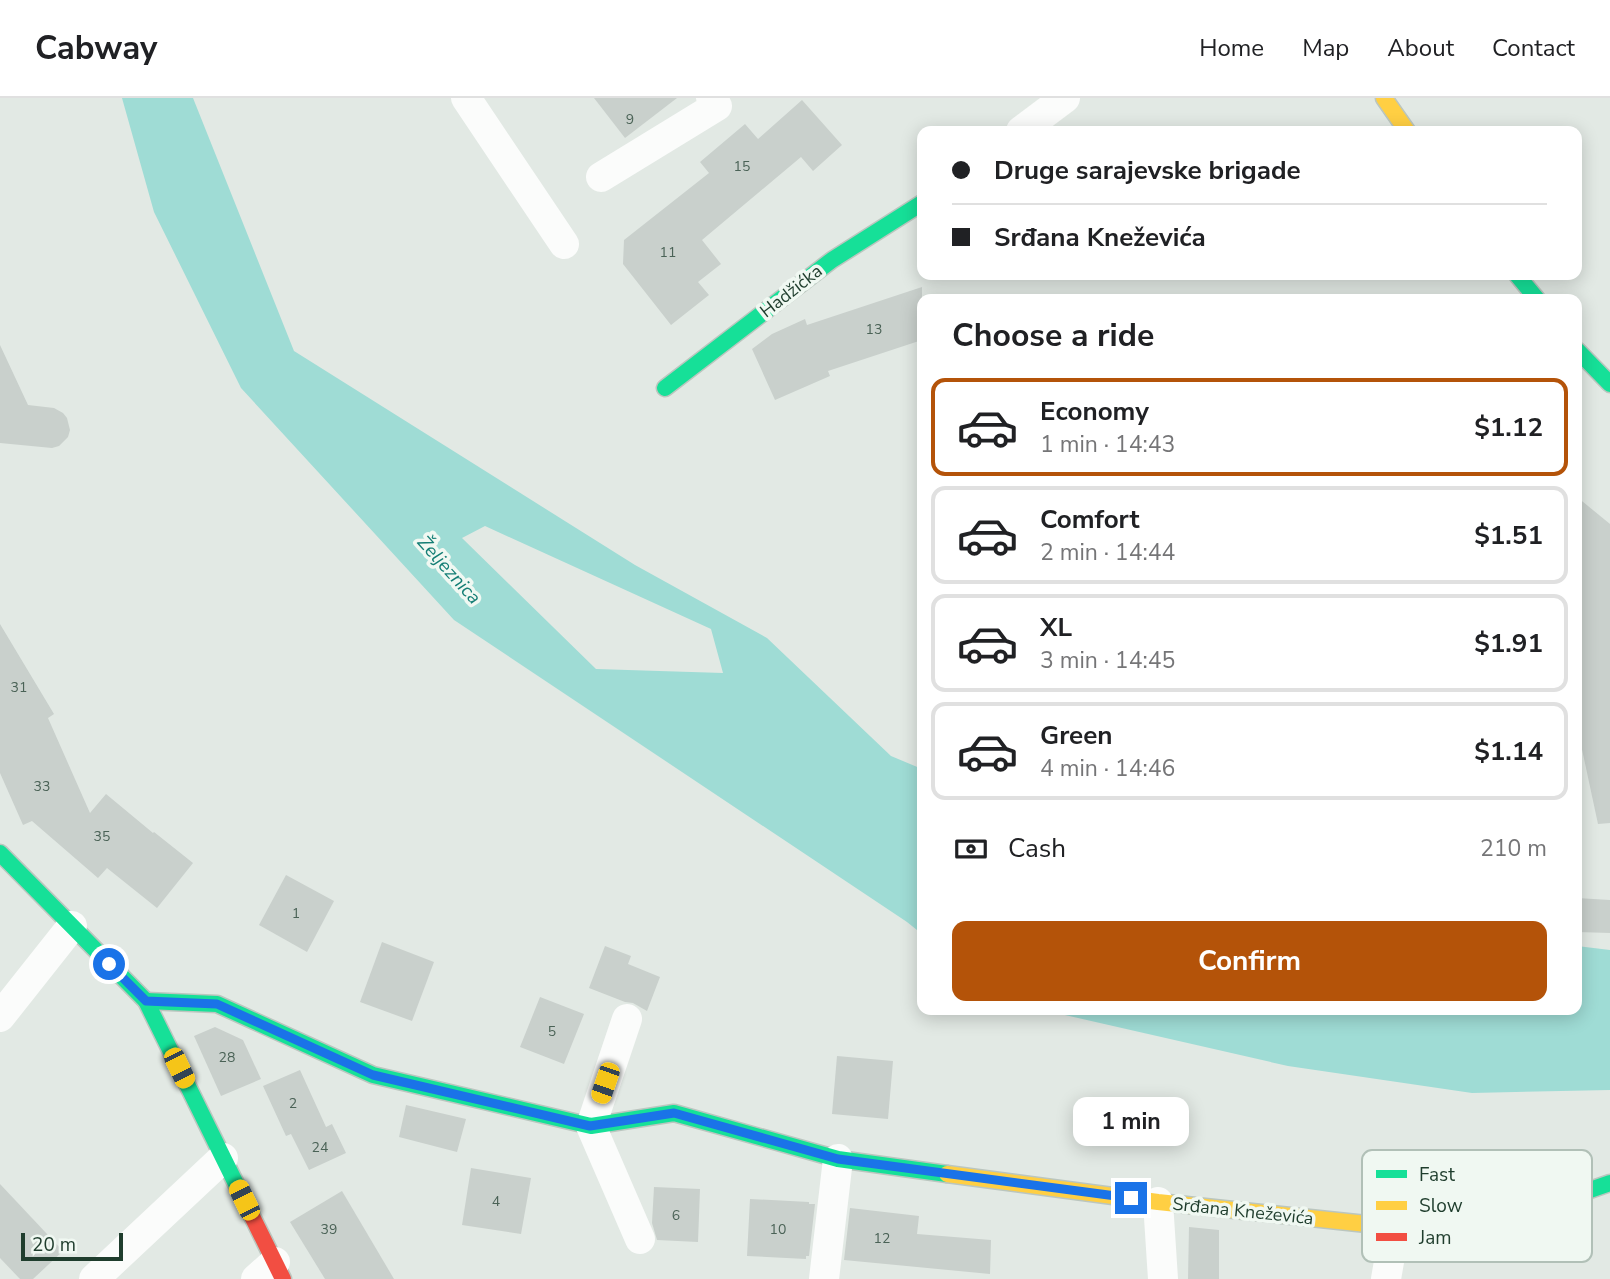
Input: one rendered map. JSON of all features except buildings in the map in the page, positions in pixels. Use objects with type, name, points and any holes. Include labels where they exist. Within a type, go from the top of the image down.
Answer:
[{"type":"street","points":[[466,98],[564,244]]},
{"type":"street","points":[[601,177],[717,106],[711,98]]},
{"type":"street","points":[[1028,126],[1065,98]]},
{"type":"street","points":[[1384,98],[1404,126]]},
{"type":"street","name":"Hadžićka","points":[[665,388],[832,260],[917,206]]},
{"type":"street","points":[[1521,280],[1532,294]]},
{"type":"street","points":[[1582,360],[1610,384]]},
{"type":"street","points":[[0,853],[146,1001],[223,1158],[271,1273]]},
{"type":"street","points":[[0,1017],[72,926]]},
{"type":"street","name":"Srđana Kneževića","points":[[146,1001],[217,1004],[373,1075],[590,1126],[674,1113],[838,1159],[1158,1202],[1362,1224]]},
{"type":"street","points":[[626,1019],[590,1126],[640,1240]]},
{"type":"street","points":[[94,1279],[223,1158]]},
{"type":"street","points":[[824,1279],[838,1159]]},
{"type":"street","name":"Srđana Kneževića","points":[[1592,1189],[1610,1183]]},
{"type":"street","points":[[1158,1202],[1163,1279]]},
{"type":"water","name":"Željeznica","points":[[122,98],[193,98],[294,351],[635,565],[767,638],[891,756],[917,767],[917,930],[454,620],[241,388],[154,212]],"holes":[[[485,526],[711,629],[723,673],[596,669],[462,538]]]},
{"type":"water","points":[[1582,947],[1610,950],[1610,1090],[1472,1093],[1288,1066],[1065,1015],[1582,1015]]},
{"type":"traffic: fast","points":[[665,388],[832,260],[917,206]]},
{"type":"traffic: fast","points":[[1521,280],[1533,294]]},
{"type":"traffic: fast","points":[[1582,355],[1610,384]]},
{"type":"traffic: fast","points":[[0,853],[146,1001],[243,1198]]},
{"type":"traffic: fast","points":[[146,1001],[217,1004],[373,1075],[591,1126],[674,1113],[838,1159],[947,1174]]},
{"type":"traffic: fast","points":[[1592,1189],[1610,1183]]},
{"type":"traffic: slow","points":[[1384,98],[1404,126]]},
{"type":"traffic: slow","points":[[947,1174],[1158,1202],[1362,1224]]},
{"type":"traffic: jam","points":[[243,1198],[283,1279]]},
{"type":"route","points":[[109,964],[146,1001],[217,1004],[373,1075],[590,1126],[674,1113],[838,1159],[1131,1198]]}]
